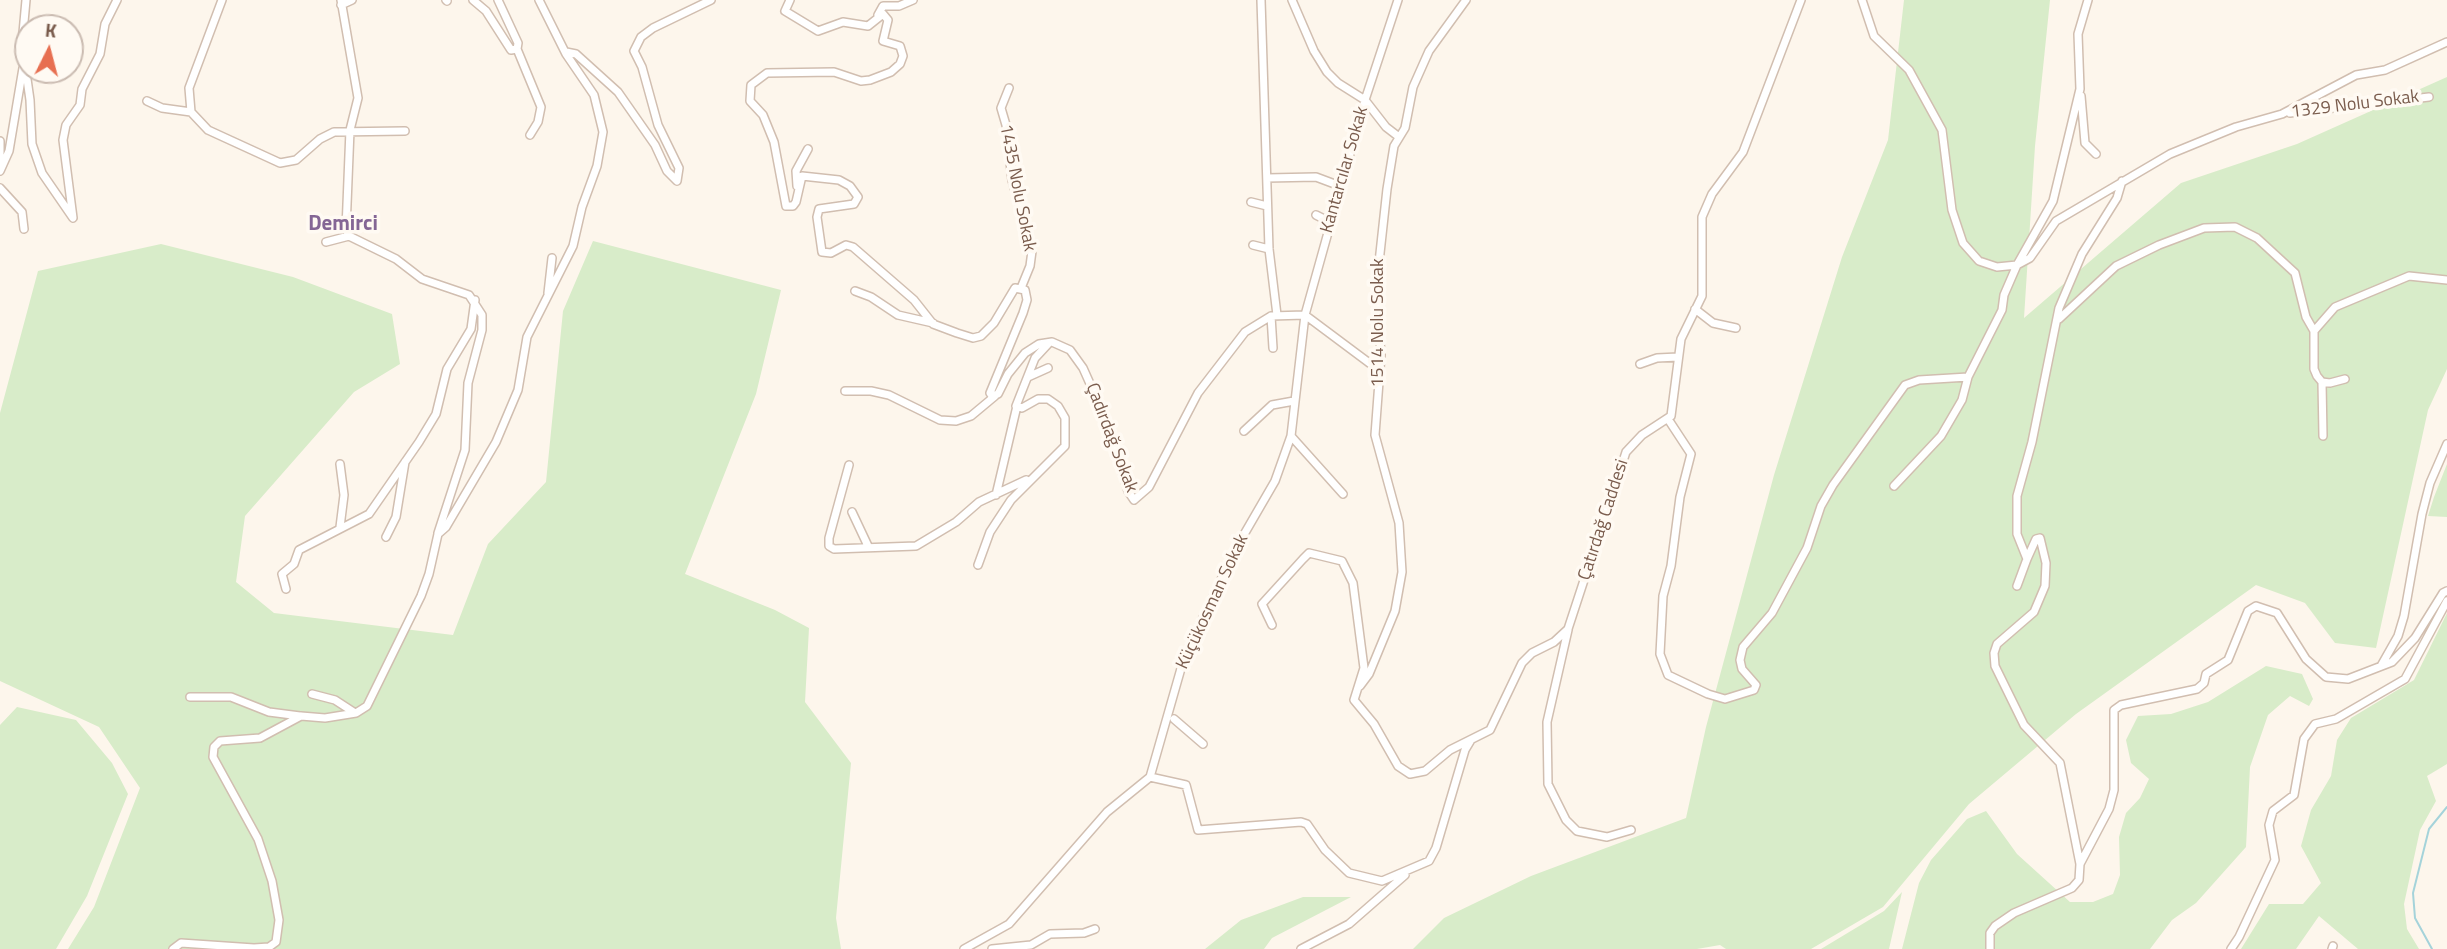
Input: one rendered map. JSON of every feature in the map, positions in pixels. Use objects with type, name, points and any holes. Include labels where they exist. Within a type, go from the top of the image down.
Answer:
[{"type":"street","points":[[26,84],[32,144],[43,173],[73,218],[63,140],[66,125],[80,105],[82,89],[100,54],[105,24],[117,0]]},
{"type":"street","points":[[191,112],[189,88],[222,0]]},
{"type":"street","points":[[349,236],[346,229],[350,130],[358,90],[341,2],[352,0]]},
{"type":"street","points":[[473,0],[486,11],[511,50],[517,49]]},
{"type":"street","points":[[498,0],[518,43],[517,49],[541,107],[538,122],[530,135]]},
{"type":"street","points":[[438,534],[446,527],[496,442],[518,390],[527,337],[576,237],[582,207],[597,166],[603,132],[594,95],[566,52],[539,0]]},
{"type":"street","points":[[566,52],[576,54],[618,92],[655,145],[667,171],[677,181],[679,168],[658,125],[642,67],[634,51],[641,37],[653,28],[710,0]]},
{"type":"street","points":[[790,0],[785,11],[818,31],[843,22],[868,26],[883,6],[899,6],[913,0]]},
{"type":"street","points":[[1261,0],[1267,206],[1274,315],[1273,348]]},
{"type":"street","points":[[1292,0],[1322,66],[1338,83],[1365,100],[1386,127],[1399,137]]},
{"type":"street","name":"Kantarcılar Sokak","points":[[1306,315],[1365,100],[1398,0]]},
{"type":"street","name":"1514 Nolu Sokak","points":[[1357,689],[1372,667],[1395,611],[1401,580],[1399,523],[1375,435],[1380,371],[1376,290],[1387,189],[1394,146],[1405,128],[1413,87],[1429,51],[1466,0]]},
{"type":"street","points":[[1801,0],[1748,140],[1712,194],[1702,217],[1702,296],[1681,339],[1673,408],[1668,419],[1691,454],[1680,497],[1671,566],[1663,596],[1660,654],[1668,675],[1725,699],[1754,690],[1756,685],[1742,669],[1740,660],[1743,647],[1772,613],[1807,548],[1821,506],[1833,485],[1905,385],[1919,380],[1968,377]]},
{"type":"street","points":[[1862,0],[1874,36],[1909,70],[1942,130],[1952,210],[1963,243],[1979,261],[1997,267],[2017,265],[2030,258],[2056,222],[2122,180],[2170,154],[2236,127],[2282,114],[2356,75],[2385,70],[2447,42]]},
{"type":"street","points":[[2088,0],[2078,34],[2080,89],[2085,144],[2096,154]]},
{"type":"street","points":[[808,149],[796,171],[796,202],[793,206],[786,206],[774,142],[763,115],[750,101],[751,85],[767,73],[834,72],[861,81],[884,77],[900,64],[902,50],[883,41],[888,20],[883,14],[878,15]]},
{"type":"street","points":[[0,169],[9,150],[20,84]]},
{"type":"street","name":"1435 Nolu Sokak","points":[[1009,88],[1000,108],[1006,125],[1013,180],[1032,251],[1031,266],[1021,288]]},
{"type":"street","points":[[1894,486],[1941,436],[1962,400],[1968,377],[2002,310],[2004,295],[2017,265],[2053,201],[2080,89]]},
{"type":"street","name":"1329 Nolu Sokak","points":[[2282,114],[2429,97]]},
{"type":"street","points":[[146,101],[162,108],[191,112],[215,134],[231,138],[280,163],[296,160],[320,139],[334,132],[405,131]]},
{"type":"street","points":[[0,141],[0,169]]},
{"type":"street","points":[[797,187],[802,176],[809,175],[839,180],[850,186],[858,197],[854,204],[831,205],[819,209],[817,218],[822,252],[831,253],[846,245],[853,247],[914,300],[933,324]]},
{"type":"street","points":[[1267,178],[1316,177],[1340,186]]},
{"type":"street","points":[[2027,559],[2017,534],[2017,496],[2032,442],[2059,319],[2059,308],[2082,254],[2117,198],[2122,180]]},
{"type":"street","points":[[0,188],[22,212],[24,229]]},
{"type":"street","points":[[1251,202],[1267,206]]},
{"type":"street","points":[[1317,215],[1330,222]]},
{"type":"street","points":[[2059,319],[2116,266],[2159,245],[2204,228],[2221,226],[2248,232],[2295,273],[2306,317],[2314,331],[2314,369],[2322,382],[2323,436]]},
{"type":"street","points":[[190,697],[231,697],[269,712],[301,716],[326,718],[356,713],[367,706],[406,632],[429,574],[438,534],[466,442],[468,383],[483,322],[475,300],[461,291],[422,278],[396,258],[349,236],[326,242]]},
{"type":"street","points":[[1253,245],[1269,249]]},
{"type":"street","points":[[547,297],[552,258]]},
{"type":"street","points":[[2314,331],[2335,307],[2409,276],[2447,280]]},
{"type":"street","points":[[855,291],[871,297],[898,315],[973,338],[981,336],[994,323],[1015,288],[1021,288],[1027,300],[990,388],[995,396]]},
{"type":"street","points":[[286,589],[282,574],[294,564],[299,550],[369,514],[405,462],[436,414],[444,376],[471,329],[475,300]]},
{"type":"street","points":[[1695,309],[1713,323],[1736,328]]},
{"type":"street","points":[[1274,315],[1306,315],[1380,371]]},
{"type":"street","name":"Çadırdağ Sokak","points":[[1052,342],[1070,350],[1083,368],[1104,415],[1128,491],[1134,500],[1149,487],[1198,393],[1214,370],[1245,332],[1274,315]]},
{"type":"street","name":"Küçükosman Sokak","points":[[1150,777],[1184,658],[1235,550],[1275,481],[1291,436],[1306,315]]},
{"type":"street","points":[[845,391],[871,391],[888,395],[940,420],[956,421],[971,415],[995,396],[1025,354],[1039,344],[1052,342]]},
{"type":"street","points":[[996,495],[1017,406],[1027,378],[1043,346],[1052,342]]},
{"type":"street","points":[[1640,364],[1657,358],[1678,357]]},
{"type":"street","points":[[1027,378],[1048,368]]},
{"type":"street","points":[[2322,382],[2337,383],[2344,379]]},
{"type":"street","points":[[978,565],[990,532],[1032,476],[1065,446],[1068,436],[1065,418],[1058,406],[1048,400],[1038,400],[1022,408],[1017,406]]},
{"type":"street","points":[[1244,431],[1272,405],[1279,401],[1294,401]]},
{"type":"street","name":"Çatırdağ Caddesi","points":[[1631,830],[1607,837],[1577,831],[1566,820],[1548,784],[1547,722],[1568,629],[1626,452],[1642,435],[1668,419]]},
{"type":"street","points":[[1291,436],[1343,494]]},
{"type":"street","points":[[2381,667],[2398,636],[2404,616],[2422,514],[2447,444]]},
{"type":"street","points":[[386,537],[396,517],[405,462]]},
{"type":"street","points":[[340,464],[344,503],[340,527]]},
{"type":"street","points":[[849,465],[829,546],[834,549],[916,546],[956,522],[979,502],[1032,476]]},
{"type":"street","points":[[852,512],[868,546]]},
{"type":"street","points":[[1990,949],[1990,933],[1995,926],[2014,913],[2072,888],[2079,880],[2080,864],[2060,763],[2024,725],[1995,666],[1994,653],[1997,644],[2034,612],[2045,586],[2046,563],[2040,538],[2036,539],[2017,586]]},
{"type":"street","points":[[1272,625],[1262,604],[1309,553],[1342,561],[1353,583],[1364,668],[1354,700],[1374,724],[1403,772],[1410,774],[1425,771],[1450,750],[1490,730],[1522,663],[1532,653],[1554,642],[1568,629]]},
{"type":"street","points":[[2080,864],[2109,809],[2114,790],[2114,709],[2121,705],[2197,689],[2204,683],[2206,674],[2228,660],[2248,611],[2256,606],[2264,606],[2277,613],[2300,651],[2326,677],[2348,679],[2392,662],[2415,638],[2442,593],[2447,592]]},
{"type":"street","points":[[2231,949],[2275,859],[2269,825],[2273,811],[2294,794],[2304,739],[2315,724],[2336,719],[2405,679],[2447,601]]},
{"type":"street","points":[[312,694],[335,700],[356,713]]},
{"type":"street","points":[[173,949],[181,943],[254,948],[269,947],[276,942],[279,920],[272,881],[258,839],[213,757],[214,747],[220,741],[260,738],[301,716]]},
{"type":"street","points":[[1174,719],[1203,744]]},
{"type":"street","points":[[964,949],[1009,924],[1107,812],[1150,777],[1186,785],[1198,830],[1301,822],[1307,824],[1325,850],[1349,873],[1382,881],[1408,872],[1429,861],[1436,848],[1465,750],[1471,740]]},
{"type":"street","points":[[1301,949],[1349,924],[1408,872]]},
{"type":"street","points":[[992,949],[1031,945],[1050,934],[1084,933],[1095,929]]},
{"type":"green space","points":[[1904,0],[2050,0],[2035,146],[2024,318],[2181,183],[2297,144],[2447,77],[2447,369],[2428,410],[2376,648],[2335,643],[2305,603],[2256,585],[2076,714],[1969,804],[1883,907],[1811,949],[1726,949],[1720,945],[1697,949],[1413,949],[1444,918],[1531,876],[1686,818],[1706,727],[1774,475],[1842,257],[1888,140]]},
{"type":"green space","points":[[593,241],[781,290],[756,394],[685,574],[775,610],[809,628],[805,702],[851,763],[836,918],[841,949],[68,949],[94,907],[140,788],[99,727],[0,681],[0,413],[38,271],[161,244],[293,277],[392,314],[400,364],[354,392],[245,516],[236,582],[274,613],[453,635],[488,544],[546,482],[563,311]]},
{"type":"green space","points":[[2447,464],[2447,517],[2428,516],[2434,497]]},
{"type":"green space","points":[[2447,613],[2447,764],[2427,776],[2436,801],[2420,830],[2404,904],[2407,929],[2419,949],[2358,949],[2319,916],[2296,949],[2241,949],[2269,904],[2303,904],[2321,883],[2301,846],[2311,810],[2331,776],[2337,740],[2351,718],[2414,680]]},
{"type":"green space","points":[[2266,666],[2302,674],[2313,699],[2309,706],[2290,696],[2268,715],[2250,767],[2246,847],[2196,903],[2172,920],[2150,949],[1902,949],[1919,883],[1931,860],[1967,819],[1986,811],[2017,854],[2070,902],[2093,902],[2113,894],[2120,875],[2119,837],[2126,813],[2140,798],[2149,779],[2131,763],[2126,740],[2138,716],[2171,714],[2208,702]]},
{"type":"green space","points":[[17,707],[76,720],[112,763],[128,794],[87,896],[56,949],[0,949],[0,725]]},
{"type":"green space","points":[[1902,892],[1889,949],[1821,949],[1884,911]]},
{"type":"green space","points":[[1303,897],[1351,897],[1272,938],[1264,949],[1205,949],[1241,920]]},
{"type":"waterway","points":[[2432,949],[2415,918],[2413,893],[2429,829],[2447,807]]},
{"type":"district","name":"Demirci","points":[[343,225]]}]
